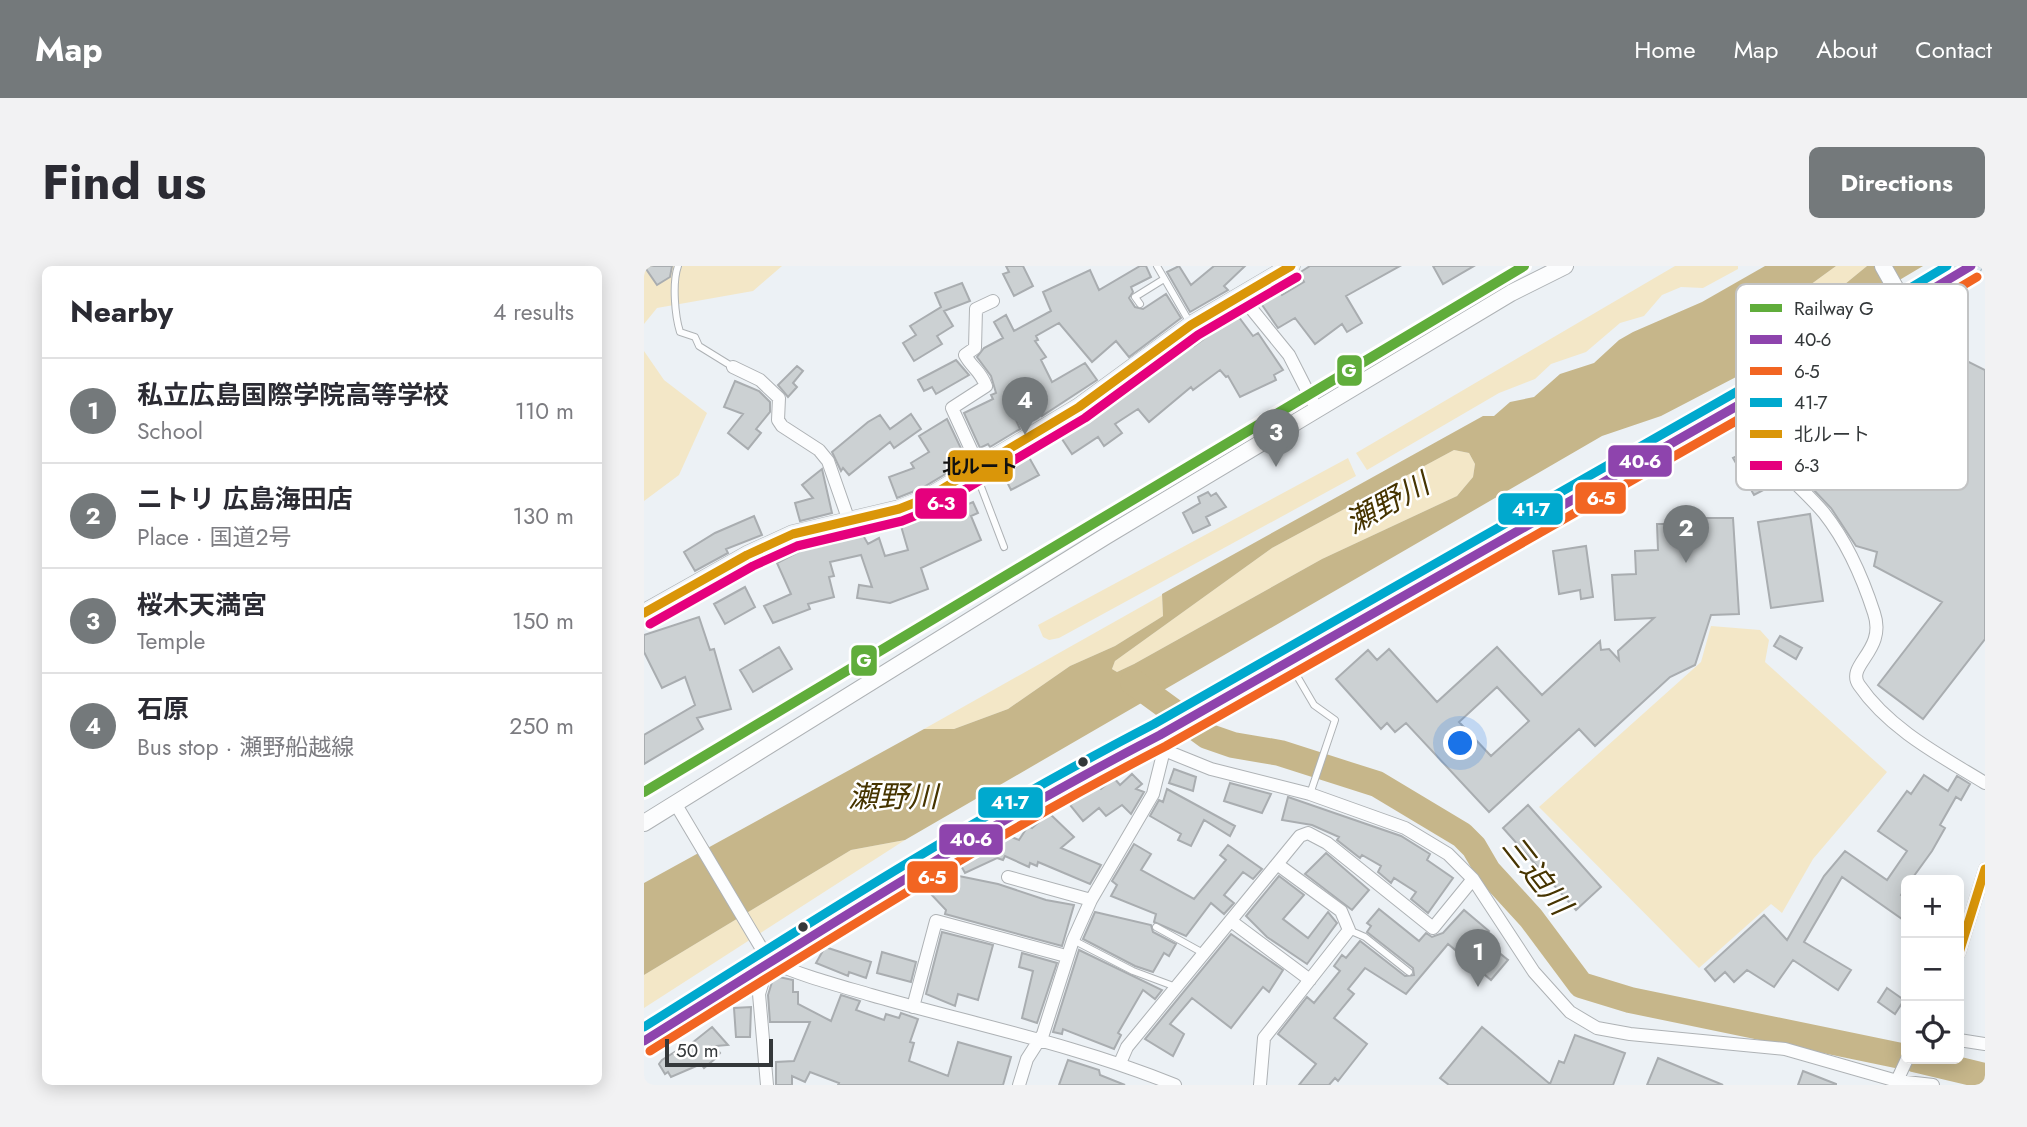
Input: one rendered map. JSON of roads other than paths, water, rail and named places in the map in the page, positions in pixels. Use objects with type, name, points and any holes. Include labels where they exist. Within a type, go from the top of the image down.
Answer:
[{"type":"highway","points":[[1942,284],[1971,266]]},
{"type":"highway","points":[[644,1041],[765,953],[1065,784],[1159,741],[1199,712],[1736,407]]},
{"type":"main road","points":[[644,613],[672,600],[747,555],[782,539],[927,498],[1079,407],[1191,325],[1291,266]]},
{"type":"street","points":[[644,823],[1106,536],[1511,293],[1565,266]]},
{"type":"street","points":[[1883,266],[1893,284]]},
{"type":"street","points":[[1241,296],[1289,355],[1317,410]]},
{"type":"street","points":[[977,468],[952,408],[986,386],[980,371],[970,364],[965,355],[975,348],[976,309],[993,301]]},
{"type":"street","points":[[733,367],[760,380],[779,398],[778,419],[782,426],[819,450],[828,461],[849,521]]},
{"type":"street","points":[[1802,490],[1825,515],[1849,552],[1874,612],[1878,628],[1875,643],[1855,673],[1860,687],[1889,718],[1925,746],[1985,783]]},
{"type":"street","points":[[1019,1085],[1027,1059],[1043,1034],[1066,956],[1091,900],[1153,794],[1159,741],[1212,769],[1312,790],[1405,828],[1448,854],[1473,879],[1534,972],[1570,1012],[1597,1028],[1785,1049],[1901,1073],[1933,1085]]},
{"type":"street","points":[[675,803],[765,953],[792,971],[1120,1063],[1175,1085]]},
{"type":"street","points":[[1120,1063],[1127,1047],[1300,836],[1308,833],[1327,843],[1433,928],[1473,879]]},
{"type":"street","points":[[1260,1085],[1264,1038],[1349,930],[1340,911],[1278,864]]},
{"type":"street","points":[[1964,938],[1985,869]]},
{"type":"street","points":[[1008,877],[1091,900]]},
{"type":"street","points":[[913,1007],[936,921],[1066,956]]},
{"type":"street","points":[[1231,921],[1310,980]]},
{"type":"street","points":[[765,953],[759,994],[767,1085]]},
{"type":"street","points":[[1964,1041],[1985,1044]]},
{"type":"lane","points":[[678,266],[675,274],[680,332],[695,337],[699,346],[733,367]]},
{"type":"lane","points":[[1157,266],[1191,325]]},
{"type":"lane","points":[[1140,304],[1135,297],[1164,279]]},
{"type":"lane","points":[[977,468],[1004,547]]},
{"type":"lane","points":[[1288,662],[1314,705],[1335,720],[1312,790]]},
{"type":"lane","points":[[1156,927],[1203,953]]},
{"type":"lane","points":[[1349,930],[1365,937],[1409,972]]},
{"type":"lane","points":[[1073,940],[1133,971],[1176,987]]},
{"type":"water","name":"瀬野川","points":[[1765,266],[1836,266],[1811,284],[1736,284],[1736,377],[1661,416],[1602,436],[905,840],[851,850],[644,975],[644,883],[924,729],[954,729],[1008,709],[1070,666],[1115,646],[1163,616],[1162,594],[1483,416],[1494,416],[1510,402],[1534,397],[1560,374],[1594,363],[1619,340],[1702,302]],"holes":[[[1454,450],[1469,453],[1475,464],[1473,477],[1457,496],[1322,559],[1134,664],[1117,672],[1112,669],[1115,661],[1272,548]]]},
{"type":"water","name":"瀬野川","points":[[1867,266],[1923,266],[1893,284],[1845,284]]},
{"type":"waterway","name":"三迫川","points":[[1133,682],[1207,736],[1233,745],[1280,753],[1377,784],[1462,835],[1474,847],[1488,871],[1531,918],[1581,985],[1630,1000],[1901,1056]]},
{"type":"waterway","name":"三迫川","points":[[1935,1064],[1985,1076]]},
{"type":"rail line","name":"G","points":[[644,792],[1524,266]]},
{"type":"place","name":"石原","points":[[1025,435]]},
{"type":"place","name":"桜木天満宮","points":[[1276,467]]},
{"type":"place","name":"ニトリ 広島海田店","points":[[1686,563]]},
{"type":"place","name":"私立広島国際学院高等学校","points":[[1478,987]]}]
